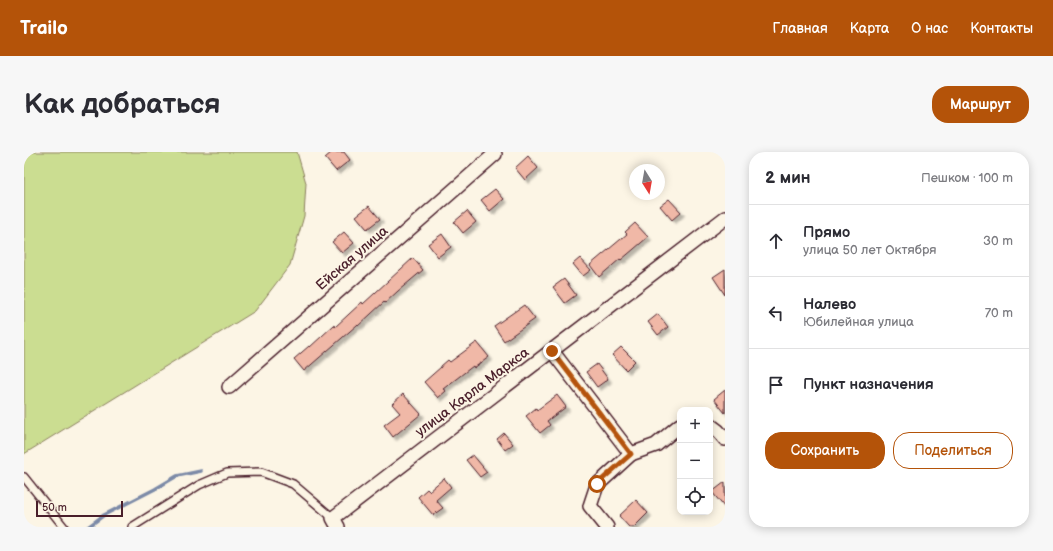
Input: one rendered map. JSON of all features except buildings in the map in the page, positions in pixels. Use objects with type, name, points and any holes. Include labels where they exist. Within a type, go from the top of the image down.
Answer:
[{"type":"street","name":"Ейская улица","points":[[229,387],[495,154],[493,152]]},
{"type":"street","name":"улица Карла Маркса","points":[[336,523],[552,351],[725,218]]},
{"type":"street","points":[[552,351],[631,454]]},
{"type":"street","points":[[713,427],[725,439]]},
{"type":"street","points":[[607,527],[590,506],[597,484],[631,454],[656,445],[677,428]]},
{"type":"lane","points":[[132,527],[198,485],[227,473],[261,472],[293,484],[336,523]]},
{"type":"lane","points":[[24,477],[64,527]]},
{"type":"green space","points":[[24,152],[297,152],[306,183],[304,216],[290,265],[255,311],[24,454]]},
{"type":"waterway","points":[[88,527],[104,515],[177,476],[201,471]]},
{"type":"route","points":[[552,351],[631,454],[597,484]]}]
